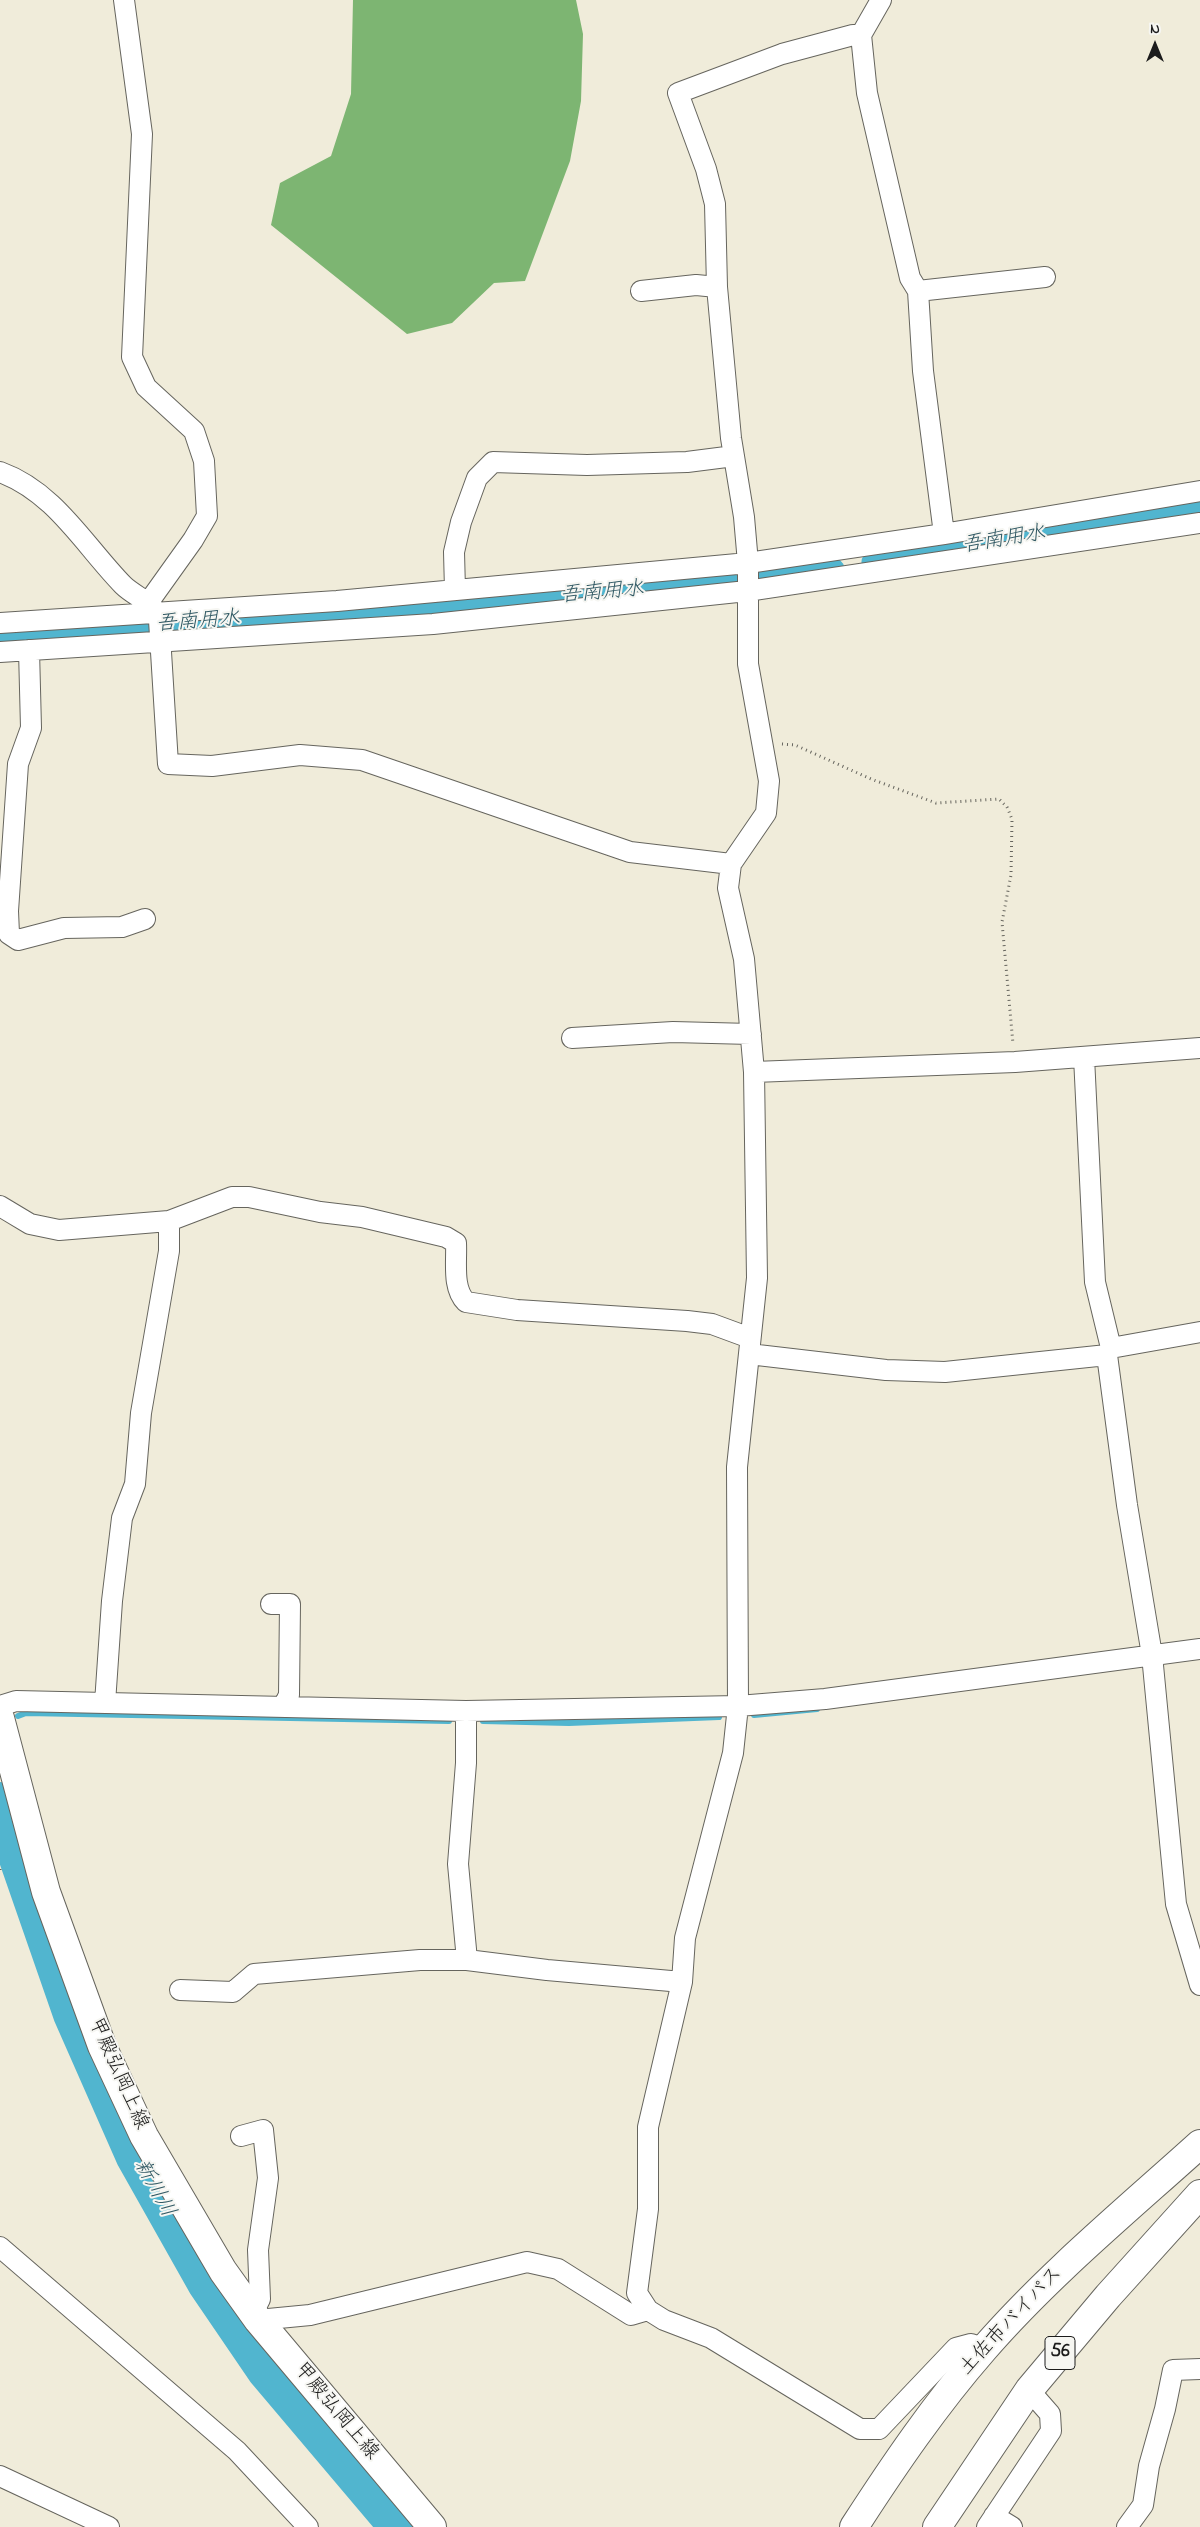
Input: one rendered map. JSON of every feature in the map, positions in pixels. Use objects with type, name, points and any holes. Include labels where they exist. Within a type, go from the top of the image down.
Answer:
[{"type":"main road","name":"甲殿弘岡上線","points":[[0,1718],[46,1892],[102,2046],[144,2136],[223,2271],[255,2317],[432,2527]]},
{"type":"main road","name":"土佐市バイパス","points":[[854,2527],[932,2413],[984,2348],[1072,2259],[1200,2144]]},
{"type":"main road","name":"56","points":[[937,2527],[1029,2390],[1108,2296],[1200,2194]]},
{"type":"street","points":[[124,0],[142,134],[132,356],[146,387],[194,431],[204,461],[207,516],[193,540],[157,623],[168,764],[212,766],[300,755],[362,760],[630,852],[731,864]]},
{"type":"street","points":[[881,0],[861,35],[867,93],[910,278],[918,291],[923,371],[944,534]]},
{"type":"street","points":[[861,35],[852,35],[782,54],[678,93],[706,168],[715,204],[717,287],[734,456],[744,517],[748,664],[769,781],[766,813],[731,864],[728,888],[744,959],[754,1072],[757,1278],[737,1467],[738,1706],[733,1753],[685,1938],[682,1982],[648,2127],[648,2209],[637,2293],[648,2310],[664,2320],[711,2338],[860,2429],[879,2430],[956,2348],[971,2344],[984,2348]]},
{"type":"street","points":[[918,291],[1045,277]]},
{"type":"street","points":[[641,291],[696,285],[717,287]]},
{"type":"street","points":[[455,590],[454,552],[461,522],[477,478],[493,462],[587,465],[687,462],[734,456]]},
{"type":"street","points":[[0,472],[20,479],[72,524],[157,623]]},
{"type":"street","points":[[0,652],[29,650],[157,623],[455,590],[747,577],[944,534],[1200,491]]},
{"type":"street","points":[[0,623],[433,624],[747,577],[1200,523]]},
{"type":"street","points":[[29,650],[31,728],[18,764],[4,911],[9,934],[18,940],[64,928],[122,927],[145,919]]},
{"type":"street","points":[[572,1038],[674,1032],[751,1034]]},
{"type":"street","points":[[754,1072],[1015,1062],[1200,1048]]},
{"type":"street","points":[[1084,1058],[1095,1282],[1109,1351],[1127,1505],[1152,1656],[1176,1904],[1200,1985]]},
{"type":"street","points":[[0,1206],[30,1224],[59,1230],[169,1222],[232,1197],[249,1197],[320,1212],[362,1217],[446,1237],[456,1243],[457,1285],[460,1297],[466,1302],[517,1310],[712,1324],[750,1346],[886,1370],[945,1372],[1109,1351],[1200,1332]]},
{"type":"street","points":[[105,1704],[112,1601],[122,1518],[135,1484],[141,1412],[169,1251],[169,1222]]},
{"type":"street","points":[[271,1604],[290,1604],[289,1695],[283,1707]]},
{"type":"street","points":[[0,1706],[16,1701],[466,1711],[738,1706],[825,1699],[1200,1649]]},
{"type":"street","points":[[466,1711],[466,1763],[458,1864],[467,1960]]},
{"type":"street","points":[[180,1990],[233,1992],[254,1974],[420,1960],[467,1960],[547,1970],[682,1982]]},
{"type":"street","points":[[241,2136],[263,2130],[268,2178],[258,2250],[260,2299],[255,2317],[310,2315],[527,2262],[558,2268],[631,2314],[648,2310]]},
{"type":"street","points":[[0,2247],[237,2451],[308,2527]]},
{"type":"street","points":[[1127,2527],[1143,2505],[1148,2466],[1165,2409],[1173,2370],[1200,2370]]},
{"type":"street","points":[[1012,2527],[991,2521],[1051,2431],[1050,2414],[1029,2390]]},
{"type":"street","points":[[0,2476],[109,2527]]},
{"type":"path","points":[[762,743],[795,745],[871,779],[936,803],[999,800],[1007,807],[1012,819],[1011,875],[1002,922],[1015,1062]]},
{"type":"path","points":[[0,1869],[0,1874]]},
{"type":"green space","points":[[353,0],[576,0],[583,34],[581,101],[570,161],[525,281],[494,283],[452,323],[407,334],[271,225],[280,183],[331,156],[351,94]]},
{"type":"waterway","name":"吾南用水","points":[[872,562],[1200,509]]},
{"type":"waterway","name":"吾南用水","points":[[0,637],[613,594],[834,569]]},
{"type":"waterway","points":[[754,1715],[817,1709]]},
{"type":"waterway","points":[[18,1716],[26,1713],[449,1721]]},
{"type":"waterway","points":[[483,1721],[569,1723],[719,1717]]},
{"type":"waterway","name":"新川川","points":[[0,1801],[7,1827],[72,2014],[135,2157],[206,2283],[266,2371],[398,2527]]}]
